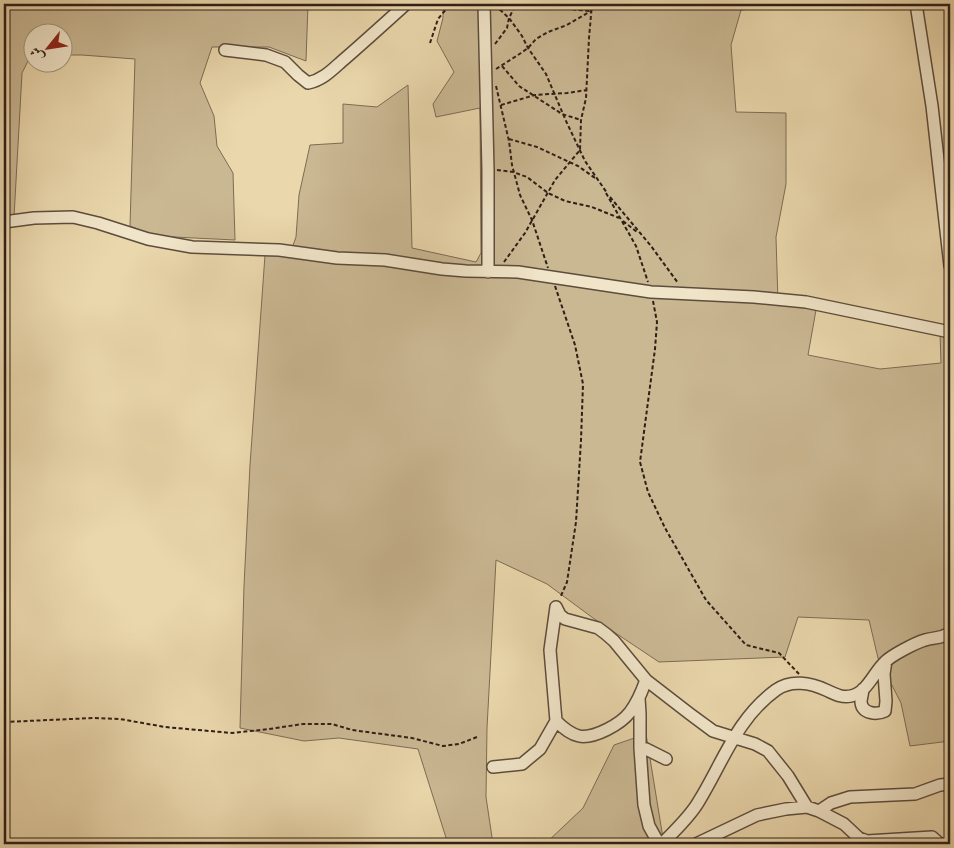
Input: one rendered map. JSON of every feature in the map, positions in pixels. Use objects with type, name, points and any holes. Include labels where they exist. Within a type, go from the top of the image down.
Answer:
[{"type":"street","points":[[225,50],[266,55],[285,62],[308,83],[316,82],[406,4]]},
{"type":"street","points":[[484,4],[488,170],[493,272]]},
{"type":"street","points":[[916,4],[932,106],[950,266]]},
{"type":"street","points":[[4,222],[34,218],[73,217],[98,223],[131,235],[192,247],[279,250],[337,258],[385,260],[442,269],[518,272],[651,292],[754,297],[806,302],[950,332]]},
{"type":"street","points":[[556,607],[565,620],[598,628],[606,634],[646,680],[713,731],[755,744],[768,751],[788,776],[807,808]]},
{"type":"street","points":[[494,767],[522,764],[540,749],[556,720],[550,650],[556,607]]},
{"type":"street","points":[[639,698],[644,805],[649,826],[661,844],[700,801],[733,738],[754,710],[776,690],[796,683],[807,683],[839,696],[845,697],[859,694],[886,661],[925,640],[942,638],[950,634]]},
{"type":"street","points":[[864,690],[861,704],[864,710],[870,713],[882,713],[885,711],[884,674],[886,661]]},
{"type":"street","points":[[556,720],[563,728],[578,736],[593,735],[619,722],[630,713],[639,698],[646,680]]},
{"type":"street","points":[[640,748],[666,759]]},
{"type":"street","points":[[819,811],[831,803],[850,797],[915,794],[940,785],[950,784]]},
{"type":"street","points":[[696,844],[757,815],[786,809],[807,808],[819,811],[844,824],[859,838],[867,841],[932,837],[940,844]]},
{"type":"path","points":[[430,43],[438,19],[448,7],[484,4],[498,8],[509,18],[546,74],[562,114],[585,161],[606,193],[636,246],[651,292],[657,322],[640,462],[648,492],[665,528],[706,600],[746,645],[779,653],[807,683]]},
{"type":"path","points":[[498,8],[517,4]]},
{"type":"path","points":[[493,46],[507,28],[509,18],[517,4]]},
{"type":"path","points":[[527,4],[591,11]]},
{"type":"path","points":[[493,272],[525,233],[555,180],[580,150],[581,120],[587,90],[592,4]]},
{"type":"path","points":[[493,71],[528,48],[536,39],[567,25],[591,11]]},
{"type":"path","points":[[502,66],[519,86],[562,114],[581,120]]},
{"type":"path","points":[[495,80],[508,138],[513,172],[520,196],[532,220],[575,345],[583,384],[582,440],[576,522],[567,582],[556,607]]},
{"type":"path","points":[[501,105],[535,95],[587,90]]},
{"type":"path","points":[[508,138],[537,147],[570,162],[597,180]]},
{"type":"path","points":[[488,170],[513,172],[527,177],[548,193],[565,201],[592,207],[621,219],[641,234]]},
{"type":"path","points":[[606,193],[641,234],[685,293]]},
{"type":"path","points":[[4,722],[94,718],[120,719],[165,727],[232,733],[303,724],[332,724],[352,730],[412,738],[443,746],[459,744],[477,737]]},
{"type":"shaded area","points":[[4,4],[308,4],[306,61],[269,47],[212,47],[200,83],[214,116],[217,146],[233,173],[235,240],[154,236],[130,226],[135,59],[72,55],[72,22],[22,22],[22,72],[14,217],[4,219]]},
{"type":"shaded area","points":[[443,4],[784,4],[784,6],[741,10],[731,45],[736,112],[786,113],[786,184],[776,237],[778,302],[816,310],[808,355],[880,369],[941,363],[940,333],[950,341],[950,741],[910,746],[901,703],[878,658],[869,620],[798,617],[785,657],[659,662],[593,618],[547,584],[496,560],[487,728],[486,797],[493,844],[448,844],[418,749],[339,738],[304,741],[240,728],[250,465],[265,255],[290,254],[296,237],[299,195],[310,145],[343,143],[343,104],[377,107],[408,85],[412,248],[476,262],[481,253],[480,108],[436,117],[433,104],[454,72],[437,41],[443,18]]},
{"type":"shaded area","points":[[646,734],[664,844],[545,844],[583,808],[614,745]]}]
